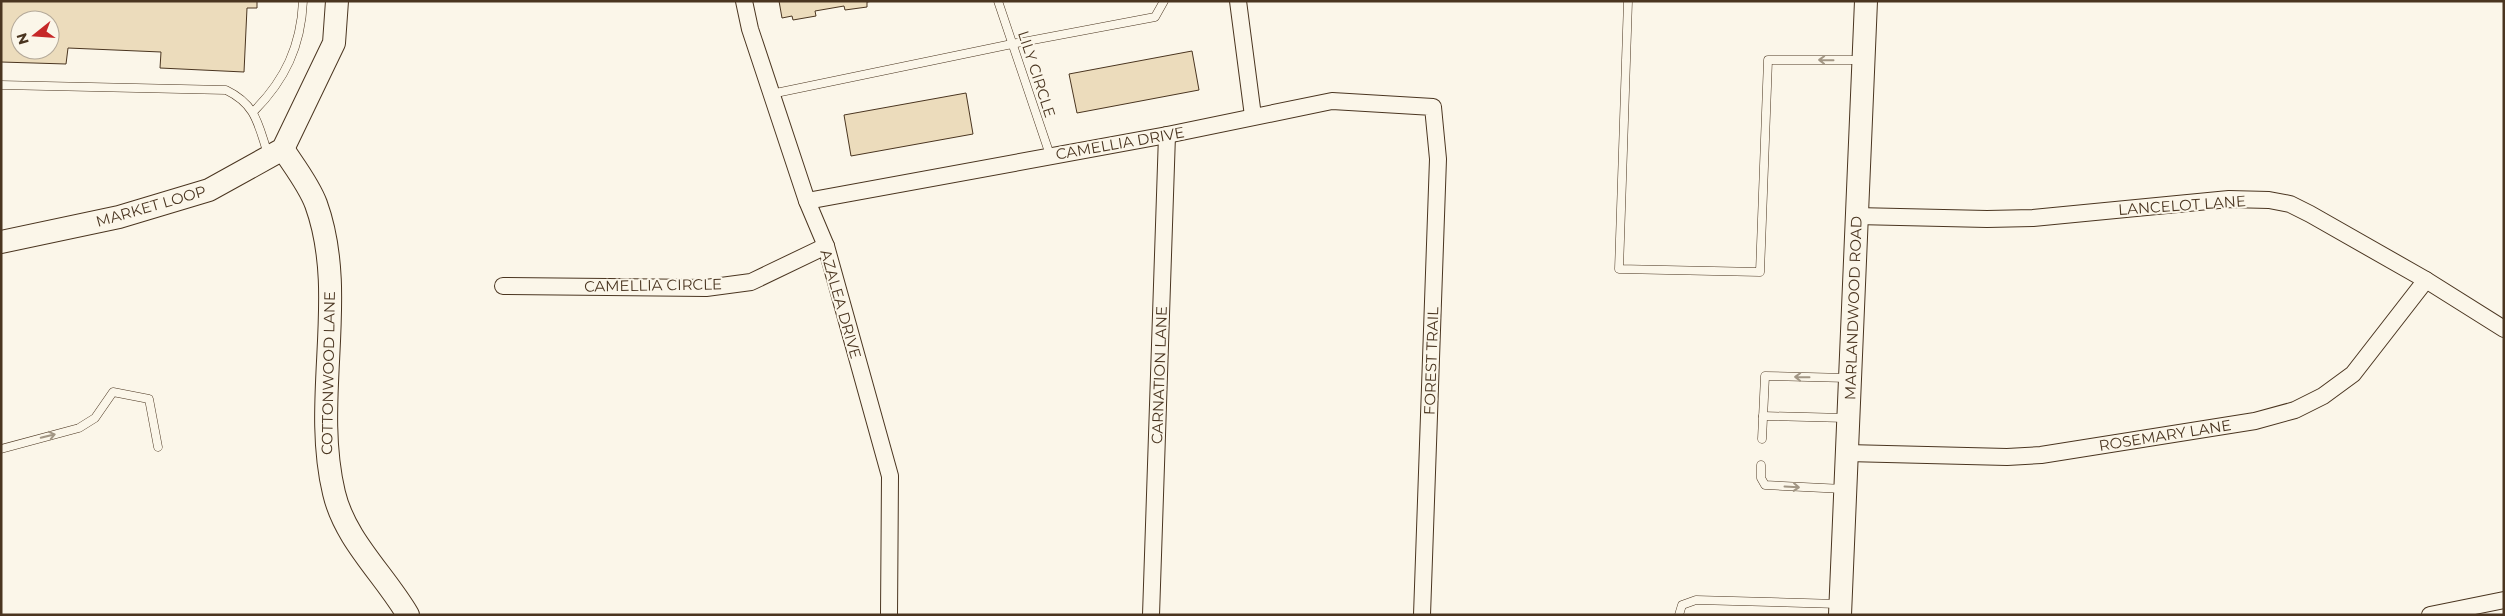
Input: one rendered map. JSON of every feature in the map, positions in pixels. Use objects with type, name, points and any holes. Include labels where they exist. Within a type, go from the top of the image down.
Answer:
[{"type":"street","points":[[276,153],[334,43],[337,1]]},
{"type":"street","name":"AZALEA DRIVE","points":[[744,1],[750,29],[771,94],[807,201],[826,246],[890,476],[889,615]]},
{"type":"street","points":[[1238,1],[1253,116]]},
{"type":"street","name":"MARLANDWOOD ROAD","points":[[1840,610],[1866,1]]},
{"type":"street","name":"CAMELLIA DRIVE","points":[[807,201],[1167,135],[1332,101],[1433,107]]},
{"type":"street","name":"FOREST TRAIL","points":[[1422,615],[1438,159],[1433,107]]},
{"type":"street","name":"CARNATION LANE","points":[[1151,615],[1167,135]]},
{"type":"street","name":"MARKET LOOP","points":[[1,242],[119,216],[209,190],[276,153]]},
{"type":"street","name":"COTTONWOOD LANE","points":[[276,153],[316,202],[325,232],[329,262],[325,412],[327,460],[334,496],[350,532],[408,615]]},
{"type":"street","name":"LANCELOT LANE","points":[[1856,216],[1986,220],[2033,218],[2228,198],[2270,200],[2290,204],[2426,280],[2504,329]]},
{"type":"street","name":"CAMELLIA CIRCLE","points":[[503,286],[715,286],[751,282],[792,264],[826,246]]},
{"type":"street","name":"ROSEMARY LANE","points":[[1847,453],[2008,457],[2041,454],[2255,421],[2295,410],[2323,396],[2353,374],[2369,357],[2426,280]]},
{"type":"street","points":[[2430,615],[2504,600]]},
{"type":"lane","points":[[254,111],[273,93],[293,57],[303,14],[303,1]]},
{"type":"lane","name":"LILY CIRCLE","points":[[998,1],[1050,155]]},
{"type":"lane","points":[[771,94],[1012,44],[1155,17],[1164,1]]},
{"type":"lane","points":[[1628,1],[1618,270],[1760,272],[1768,60],[1864,60]]},
{"type":"lane","points":[[1,85],[217,88],[236,95],[254,111],[276,153]]},
{"type":"lane","points":[[1762,439],[1765,376],[1850,378]]},
{"type":"lane","points":[[1,448],[79,428],[95,418],[113,392],[150,399],[158,447]]},
{"type":"lane","points":[[1763,416],[1849,418]]},
{"type":"lane","points":[[1761,465],[1760,478],[1765,485],[1845,490]]},
{"type":"lane","points":[[1679,615],[1682,605],[1696,600],[1840,610]]},
{"type":"building","points":[[1,1],[257,1],[257,8],[247,8],[244,72],[160,68],[161,52],[68,48],[66,64],[1,62]]},
{"type":"building","points":[[779,1],[873,1],[867,2],[867,7],[845,10],[844,6],[815,11],[816,16],[793,20],[792,16],[782,18]]},
{"type":"building","points":[[1192,51],[1199,90],[1077,113],[1069,74]]},
{"type":"building","points":[[966,93],[973,134],[851,156],[844,115]]}]
